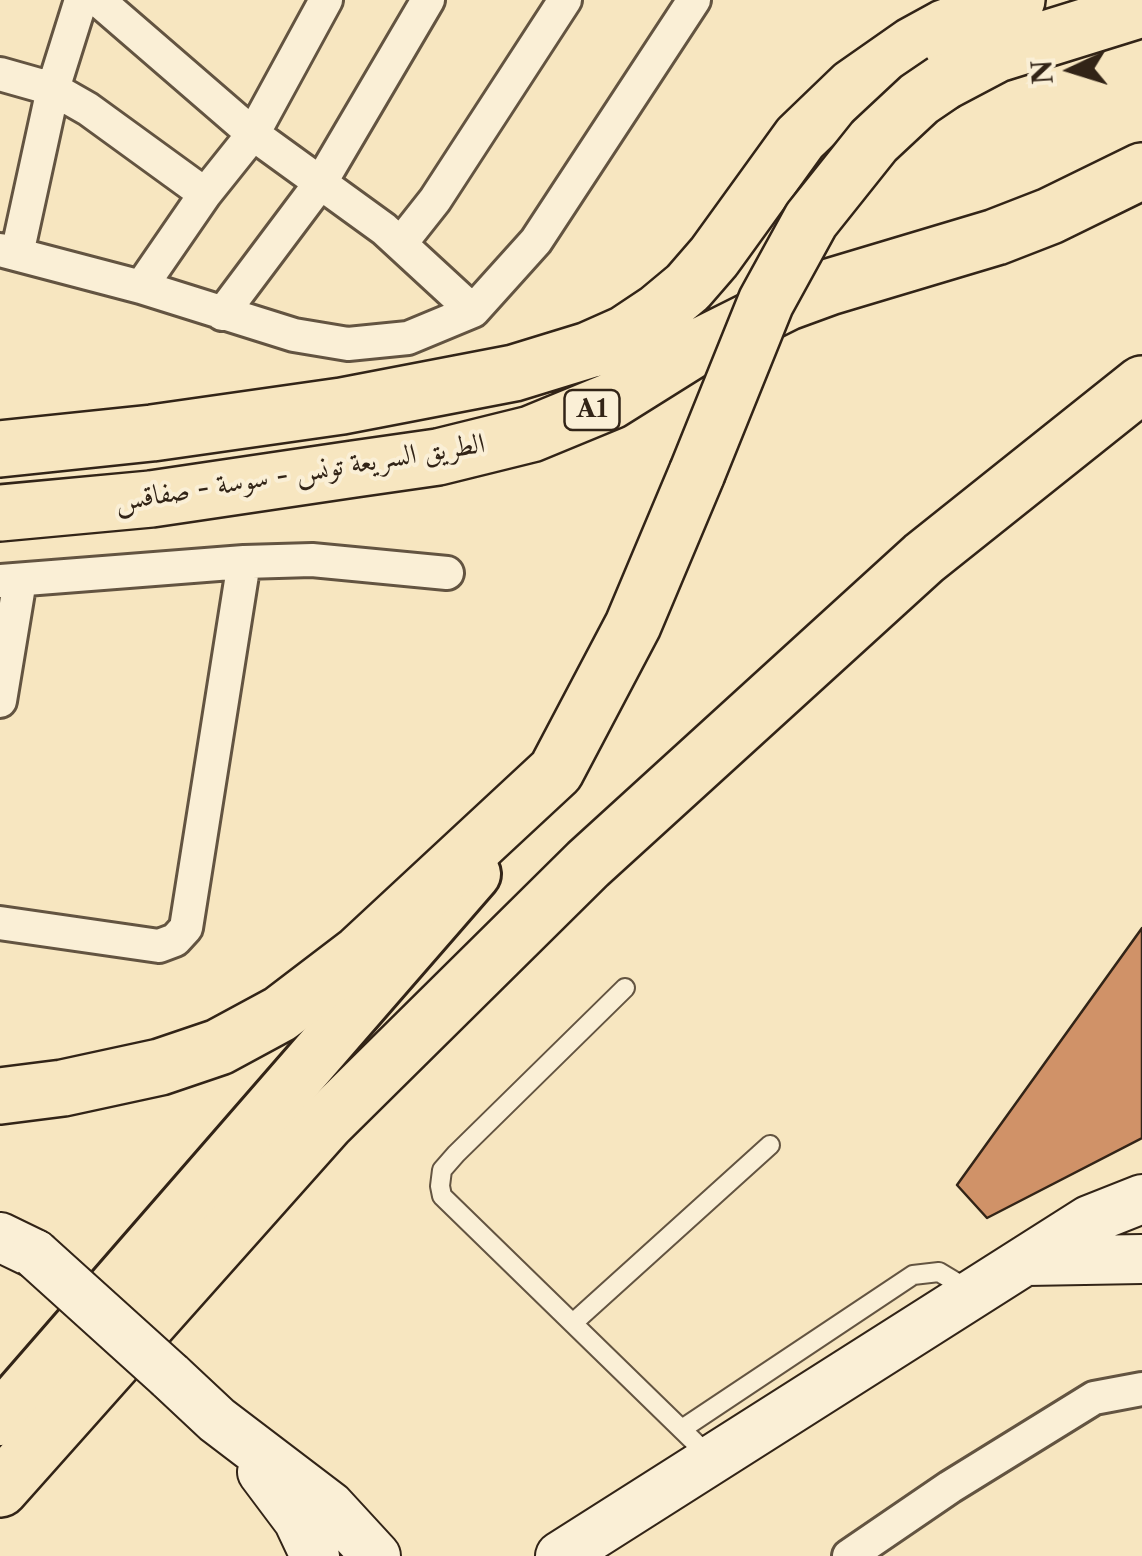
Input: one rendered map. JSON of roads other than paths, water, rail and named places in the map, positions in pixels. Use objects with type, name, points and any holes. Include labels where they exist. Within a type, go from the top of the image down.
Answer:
[{"type":"highway","name":"A1","points":[[0,449],[152,433],[342,406],[514,373],[590,350],[625,334],[688,286],[714,257],[800,138],[854,87],[944,28],[1018,0]]},
{"type":"highway","points":[[0,1096],[63,1088],[160,1067],[219,1047],[280,1014],[360,952],[556,771],[634,625],[766,302],[811,220],[874,141],[944,82],[996,54],[1142,8]]},
{"type":"highway","name":"الطريق السريعة تونس - سوسة - صفاقس","points":[[0,513],[151,499],[422,459],[531,434],[611,401],[694,350],[788,302],[996,237],[1050,216],[1142,170]]},
{"type":"highway","points":[[0,1489],[326,1122],[574,878],[924,558],[1142,384]]},
{"type":"main road","points":[[0,1419],[502,842],[556,771]]},
{"type":"main road","points":[[560,1556],[697,1444],[974,1293],[1089,1220],[1142,1199]]},
{"type":"main road","points":[[18,1246],[218,1420],[330,1506],[376,1555]]},
{"type":"main road","points":[[1023,1262],[1142,1259]]},
{"type":"main road","points":[[218,1420],[288,1507],[315,1556]]},
{"type":"street","points":[[80,0],[9,252],[142,287],[294,335],[359,344],[408,338],[474,311],[536,241],[694,0]]},
{"type":"street","points":[[98,0],[253,134],[401,243],[474,311]]},
{"type":"street","points":[[142,287],[205,194],[253,134],[326,0]]},
{"type":"street","points":[[222,314],[321,182],[428,0]]},
{"type":"street","points":[[401,243],[436,200],[565,0]]},
{"type":"street","points":[[0,74],[53,89],[88,109],[205,194]]},
{"type":"street","points":[[0,701],[10,580],[312,560],[447,574]]},
{"type":"street","points":[[0,922],[158,946],[174,940],[186,928],[244,562]]},
{"type":"street","points":[[849,1556],[950,1487],[1094,1398],[1142,1389]]},
{"type":"lane","points":[[625,988],[456,1154],[442,1170],[440,1186],[442,1196],[697,1444]]},
{"type":"lane","points":[[573,1324],[770,1145]]}]
